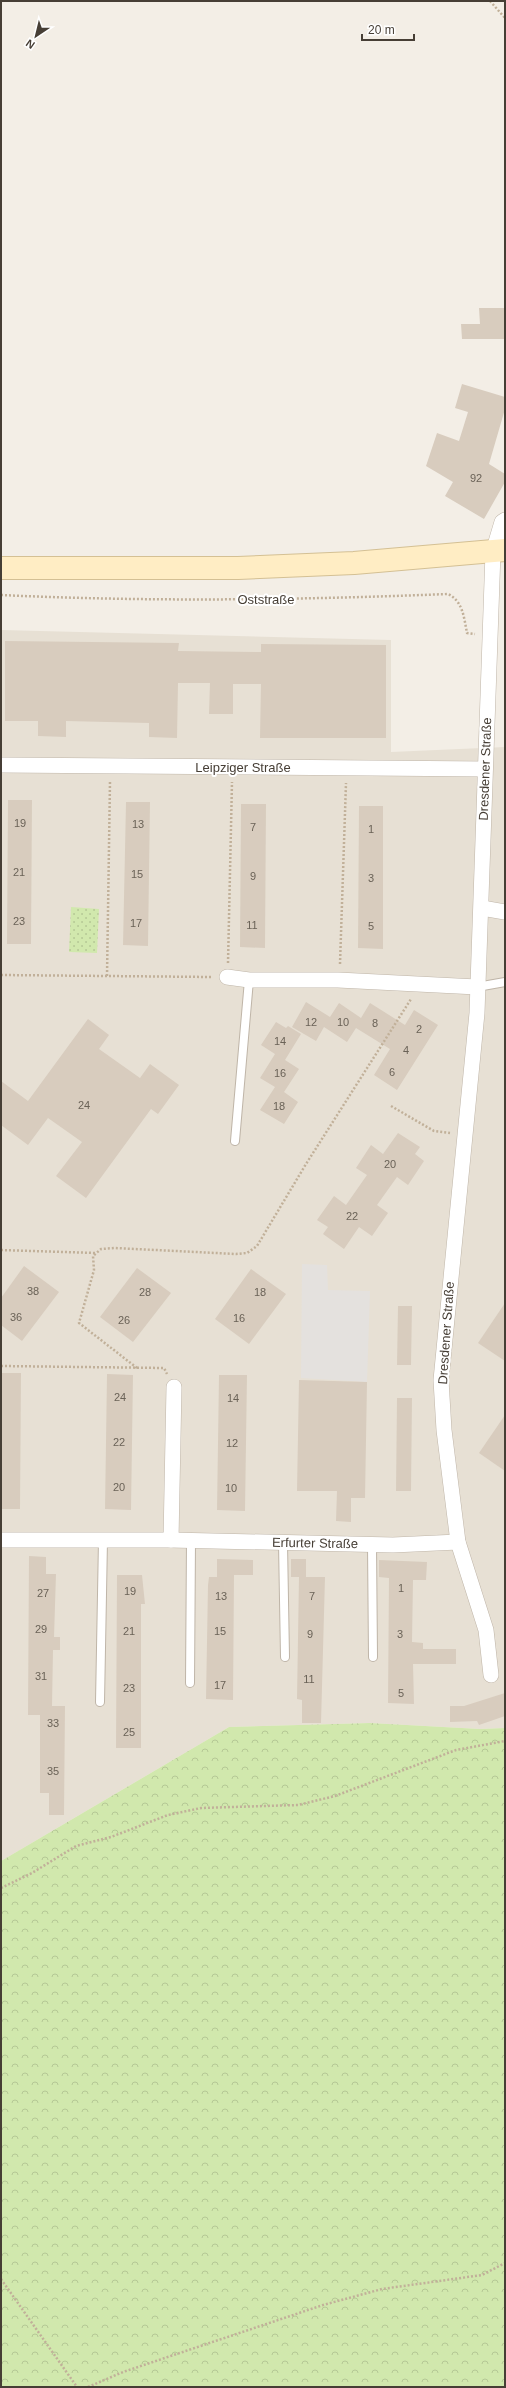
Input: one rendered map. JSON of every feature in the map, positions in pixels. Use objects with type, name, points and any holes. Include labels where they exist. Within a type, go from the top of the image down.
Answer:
[{"type":"main road","points":[[1,568],[238,568],[354,563],[499,551]]},
{"type":"street","name":"Dresdener Straße","points":[[491,1675],[486,1630],[458,1542],[444,1430],[441,1380],[477,1013],[491,636],[502,522],[505,520]]},
{"type":"street","name":"Leipziger Straße","points":[[1,765],[485,769]]},
{"type":"street","points":[[482,908],[505,912]]},
{"type":"street","points":[[227,977],[249,980],[338,980],[477,987]]},
{"type":"street","points":[[171,1540],[174,1387]]},
{"type":"street","name":"Erfurter Straße","points":[[1,1540],[171,1540],[372,1545],[458,1542]]},
{"type":"lane","points":[[235,1140],[249,980]]},
{"type":"lane","points":[[477,987],[505,982]]},
{"type":"lane","points":[[100,1702],[103,1540]]},
{"type":"lane","points":[[190,1683],[191,1541]]},
{"type":"lane","points":[[283,1543],[285,1657]]},
{"type":"lane","points":[[372,1545],[373,1657]]},
{"type":"path","points":[[490,1],[505,18]]},
{"type":"path","name":"Oststraße","points":[[1,594],[75,598],[325,599],[448,594],[454,597],[460,605],[467,633],[491,636]]},
{"type":"path","points":[[107,976],[110,766]]},
{"type":"path","points":[[338,980],[341,955],[347,767]]},
{"type":"path","points":[[1,975],[227,977],[232,768]]},
{"type":"path","points":[[1,1250],[95,1253],[101,1249],[115,1248],[236,1254],[246,1253],[257,1246],[306,1164],[420,984]]},
{"type":"path","points":[[391,1106],[434,1131],[465,1134]]},
{"type":"path","points":[[95,1253],[93,1256],[94,1270],[79,1323],[137,1368]]},
{"type":"path","points":[[1,1366],[164,1368],[174,1387]]},
{"type":"path","points":[[1,1888],[32,1874],[76,1846],[111,1837],[168,1815],[201,1808],[298,1805],[335,1796],[456,1750],[505,1741]]},
{"type":"path","points":[[88,2387],[123,2372],[323,2304],[382,2289],[482,2276],[505,2263]]},
{"type":"path","points":[[1,2279],[77,2387]]},
{"type":"shaded area","points":[[1,630],[391,640],[391,752],[505,747],[505,1728],[480,1729],[370,1723],[229,1727],[1,1861]]},
{"type":"shaded area","points":[[302,1264],[327,1265],[328,1290],[370,1291],[367,1382],[301,1378]]},
{"type":"green space","points":[[71,907],[99,909],[97,953],[69,952]]},
{"type":"green space","points":[[370,1723],[480,1729],[505,1728],[505,2387],[1,2387],[1,1861],[229,1727]]},
{"type":"building","points":[[479,308],[505,308],[505,339],[462,339],[461,324],[480,324]]},
{"type":"building","points":[[462,384],[505,397],[505,409],[489,464],[505,474],[505,482],[484,519],[445,496],[453,482],[426,466],[437,433],[459,441],[468,412],[455,408]]},
{"type":"building","points":[[5,641],[179,643],[178,651],[261,652],[261,644],[386,645],[386,738],[260,738],[261,684],[233,684],[233,714],[209,714],[210,683],[178,683],[177,738],[149,737],[149,723],[66,721],[66,737],[38,736],[38,721],[5,721]]},
{"type":"building","points":[[8,800],[32,800],[31,944],[7,944]]},
{"type":"building","points":[[126,802],[150,802],[148,946],[123,945]]},
{"type":"building","points":[[241,804],[266,804],[265,948],[240,947]]},
{"type":"building","points":[[359,806],[383,806],[383,949],[358,948]]},
{"type":"building","points":[[306,1002],[330,1017],[339,1003],[361,1018],[370,1003],[405,1025],[414,1010],[438,1025],[397,1090],[374,1075],[390,1049],[356,1028],[347,1042],[324,1027],[316,1041],[292,1027]]},
{"type":"building","points":[[88,1019],[109,1035],[99,1049],[140,1078],[150,1064],[179,1085],[158,1114],[151,1109],[86,1198],[56,1176],[82,1142],[48,1118],[28,1145],[1,1125],[1,1081],[28,1101]]},
{"type":"building","points":[[276,1022],[286,1028],[288,1026],[301,1034],[285,1060],[299,1069],[284,1092],[298,1102],[284,1124],[260,1110],[275,1087],[260,1078],[275,1054],[261,1045]]},
{"type":"building","points":[[398,1133],[420,1147],[415,1154],[424,1161],[408,1185],[397,1177],[377,1205],[388,1213],[372,1236],[359,1227],[344,1249],[323,1234],[328,1227],[317,1220],[334,1196],[346,1205],[367,1175],[356,1168],[371,1145],[383,1154]]},
{"type":"building","points":[[24,1266],[59,1292],[22,1341],[1,1325],[1,1298]]},
{"type":"building","points":[[137,1268],[171,1293],[133,1342],[100,1317]]},
{"type":"building","points":[[251,1269],[286,1294],[249,1344],[215,1319]]},
{"type":"building","points":[[505,1303],[505,1361],[478,1343]]},
{"type":"building","points":[[398,1306],[412,1306],[411,1365],[397,1365]]},
{"type":"building","points":[[1,1373],[21,1373],[20,1509],[1,1509]]},
{"type":"building","points":[[107,1374],[133,1375],[131,1510],[105,1509]]},
{"type":"building","points":[[219,1375],[247,1375],[245,1511],[217,1510]]},
{"type":"building","points":[[299,1380],[367,1382],[365,1498],[351,1498],[351,1522],[336,1521],[337,1491],[297,1491]]},
{"type":"building","points":[[397,1398],[412,1398],[411,1491],[396,1491]]},
{"type":"building","points":[[505,1415],[505,1471],[479,1453]]},
{"type":"building","points":[[29,1556],[46,1557],[46,1574],[56,1574],[54,1637],[60,1637],[60,1650],[53,1650],[52,1706],[65,1706],[64,1815],[49,1815],[49,1793],[40,1793],[40,1715],[28,1715]]},
{"type":"building","points":[[217,1559],[253,1560],[253,1575],[234,1575],[233,1700],[206,1699],[208,1585],[209,1577],[217,1577]]},
{"type":"building","points":[[291,1559],[306,1559],[306,1577],[291,1577]]},
{"type":"building","points":[[379,1560],[427,1562],[426,1580],[413,1580],[412,1642],[423,1643],[423,1649],[456,1649],[456,1664],[413,1664],[414,1704],[388,1703],[389,1578],[379,1577]]},
{"type":"building","points":[[117,1575],[142,1575],[145,1604],[141,1604],[141,1748],[116,1748]]},
{"type":"building","points":[[299,1577],[325,1577],[321,1723],[302,1723],[302,1700],[297,1699]]},
{"type":"building","points":[[505,1693],[505,1716],[479,1725],[477,1721],[450,1722],[450,1706],[464,1706]]}]
